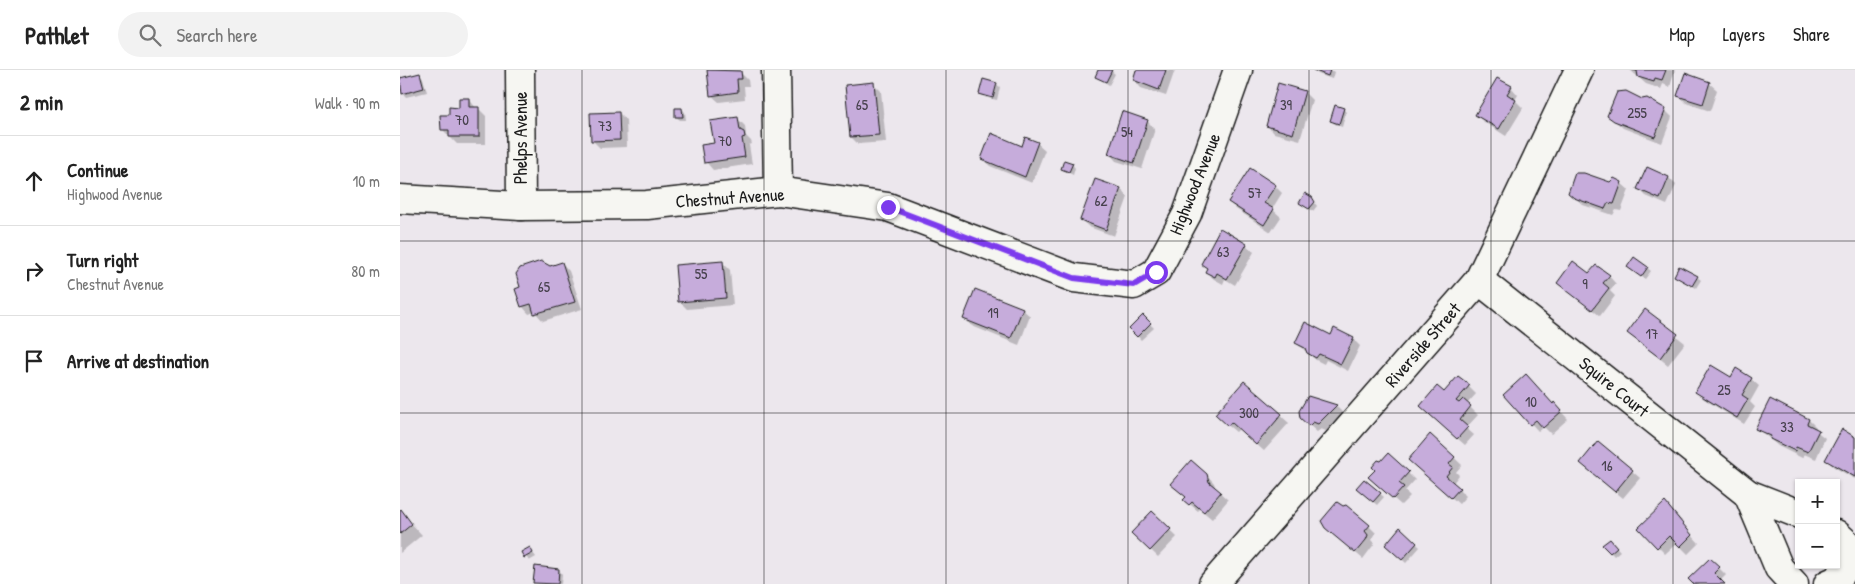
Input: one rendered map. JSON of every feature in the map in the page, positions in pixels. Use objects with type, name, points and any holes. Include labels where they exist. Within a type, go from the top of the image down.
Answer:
[{"type":"street","name":"Phelps Avenue","points":[[520,70],[522,206]]},
{"type":"street","points":[[776,70],[778,190]]},
{"type":"street","name":"Highwood Avenue","points":[[1134,285],[1156,272],[1187,214],[1238,70]]},
{"type":"street","name":"Riverside Street","points":[[1213,584],[1479,280],[1579,70]]},
{"type":"street","name":"Chestnut Avenue","points":[[400,199],[522,206],[646,205],[778,190],[888,207],[1074,278],[1134,285]]},
{"type":"street","name":"Squire Court","points":[[1479,280],[1748,494],[1795,512]]},
{"type":"street","name":"Squire Court","points":[[1748,494],[1779,568],[1794,584]]},
{"type":"street","points":[[1828,584],[1837,580],[1849,562],[1846,543],[1840,538]]},
{"type":"building","points":[[707,70],[741,71],[742,79],[737,79],[738,92],[710,96]]},
{"type":"building","points":[[1098,70],[1112,70],[1106,82],[1095,77]]},
{"type":"building","points":[[1136,70],[1166,70],[1159,90],[1133,80]]},
{"type":"building","points":[[1313,70],[1330,70],[1328,76]]},
{"type":"building","points":[[1633,70],[1666,70],[1662,80],[1655,78],[1654,82],[1638,77],[1637,71]]},
{"type":"building","points":[[420,73],[424,88],[402,94],[400,78]]},
{"type":"building","points":[[1685,73],[1710,82],[1703,104],[1677,96]]},
{"type":"building","points":[[1497,78],[1512,86],[1507,94],[1516,100],[1499,129],[1475,115]]},
{"type":"building","points":[[983,79],[997,83],[993,98],[979,94]]},
{"type":"building","points":[[874,82],[879,135],[850,137],[845,85]]},
{"type":"building","points":[[1278,83],[1305,91],[1293,134],[1266,126]]},
{"type":"building","points":[[1626,91],[1642,99],[1647,98],[1666,109],[1655,137],[1614,121],[1607,116],[1617,92]]},
{"type":"building","points":[[459,98],[469,98],[469,107],[479,107],[479,137],[449,137],[449,130],[441,130],[440,115],[449,115],[449,107],[459,108]]},
{"type":"building","points":[[1335,105],[1344,108],[1339,124],[1330,121]]},
{"type":"building","points":[[675,108],[682,108],[683,117],[675,117]]},
{"type":"building","points":[[1122,111],[1148,120],[1134,163],[1108,154]]},
{"type":"building","points":[[619,112],[620,140],[591,141],[590,113]]},
{"type":"building","points":[[738,117],[740,130],[744,132],[745,137],[742,138],[745,157],[704,163],[701,145],[714,143],[710,121]]},
{"type":"building","points":[[991,133],[1022,146],[1025,137],[1038,142],[1025,177],[981,159]]},
{"type":"building","points":[[1064,160],[1073,163],[1069,172],[1061,169]]},
{"type":"building","points":[[1647,167],[1669,177],[1660,199],[1637,189]]},
{"type":"building","points":[[1250,168],[1276,185],[1264,203],[1274,209],[1264,225],[1228,202]]},
{"type":"building","points":[[1575,173],[1584,173],[1610,182],[1614,178],[1622,182],[1614,204],[1608,203],[1605,209],[1574,198],[1568,193]]},
{"type":"building","points":[[1095,179],[1121,188],[1106,230],[1080,220]]},
{"type":"building","points":[[1305,193],[1312,197],[1315,202],[1309,209],[1299,203]]},
{"type":"building","points":[[1220,228],[1247,244],[1227,279],[1217,273],[1215,277],[1205,272],[1207,268],[1201,264]]},
{"type":"building","points":[[1634,257],[1648,267],[1641,277],[1627,267]]},
{"type":"building","points":[[541,261],[550,266],[562,262],[575,302],[534,314],[531,304],[521,307],[515,289],[520,287],[516,274],[520,268]]},
{"type":"building","points":[[723,261],[726,298],[678,302],[675,265]]},
{"type":"building","points":[[1573,261],[1589,273],[1596,265],[1610,275],[1603,283],[1609,288],[1592,310],[1557,283]]},
{"type":"building","points":[[1679,266],[1698,276],[1692,286],[1674,276]]},
{"type":"building","points":[[975,289],[1023,308],[1011,338],[963,319]]},
{"type":"building","points":[[1645,309],[1678,334],[1660,358],[1627,333]]},
{"type":"building","points":[[1143,315],[1151,323],[1137,337],[1129,329]]},
{"type":"building","points":[[1305,322],[1331,335],[1334,328],[1354,338],[1341,364],[1319,354],[1316,358],[1307,353],[1305,348],[1295,343]]},
{"type":"building","points":[[1711,365],[1731,377],[1736,368],[1752,378],[1742,395],[1748,399],[1737,418],[1695,392]]},
{"type":"building","points":[[1526,374],[1553,404],[1554,402],[1562,411],[1543,428],[1536,420],[1530,425],[1503,395]]},
{"type":"building","points":[[1458,376],[1470,385],[1456,401],[1459,403],[1463,399],[1471,406],[1460,420],[1468,427],[1457,439],[1420,406],[1437,386],[1444,392]]},
{"type":"building","points":[[1244,381],[1282,414],[1256,445],[1231,422],[1228,426],[1215,414]]},
{"type":"building","points":[[1308,396],[1337,405],[1318,424],[1313,422],[1309,426],[1300,418],[1299,411]]},
{"type":"building","points":[[1770,399],[1809,419],[1807,424],[1819,430],[1808,452],[1796,447],[1795,451],[1770,439],[1771,436],[1755,429]]},
{"type":"building","points":[[1842,429],[1855,437],[1855,477],[1825,460]]},
{"type":"building","points":[[1430,434],[1455,457],[1449,464],[1453,467],[1446,476],[1460,488],[1451,498],[1408,460]]},
{"type":"building","points":[[1598,441],[1633,470],[1615,492],[1580,463]]},
{"type":"building","points":[[1388,453],[1409,472],[1399,483],[1404,487],[1393,499],[1368,477],[1375,470],[1372,467]]},
{"type":"building","points":[[1191,460],[1207,474],[1209,482],[1221,492],[1204,512],[1192,502],[1189,505],[1183,500],[1186,497],[1170,484]]},
{"type":"building","points":[[1364,479],[1381,493],[1373,502],[1356,488]]},
{"type":"building","points":[[1337,502],[1343,506],[1346,505],[1370,525],[1365,531],[1368,535],[1366,540],[1355,553],[1325,528],[1321,521]]},
{"type":"building","points":[[1665,502],[1692,535],[1680,547],[1669,536],[1657,548],[1638,528]]},
{"type":"building","points":[[400,510],[412,524],[400,534]]},
{"type":"building","points":[[1152,511],[1171,529],[1150,551],[1131,533]]},
{"type":"building","points":[[1400,527],[1417,543],[1402,560],[1385,545]]},
{"type":"building","points":[[1610,539],[1617,547],[1610,553],[1602,545]]},
{"type":"building","points":[[530,547],[533,553],[524,558],[521,552]]},
{"type":"building","points":[[1710,558],[1720,567],[1714,573],[1725,584],[1693,584],[1688,579]]},
{"type":"building","points":[[535,566],[559,569],[558,584],[533,583]]},
{"type":"route","points":[[888,207],[1074,278],[1134,285],[1156,272]]}]
